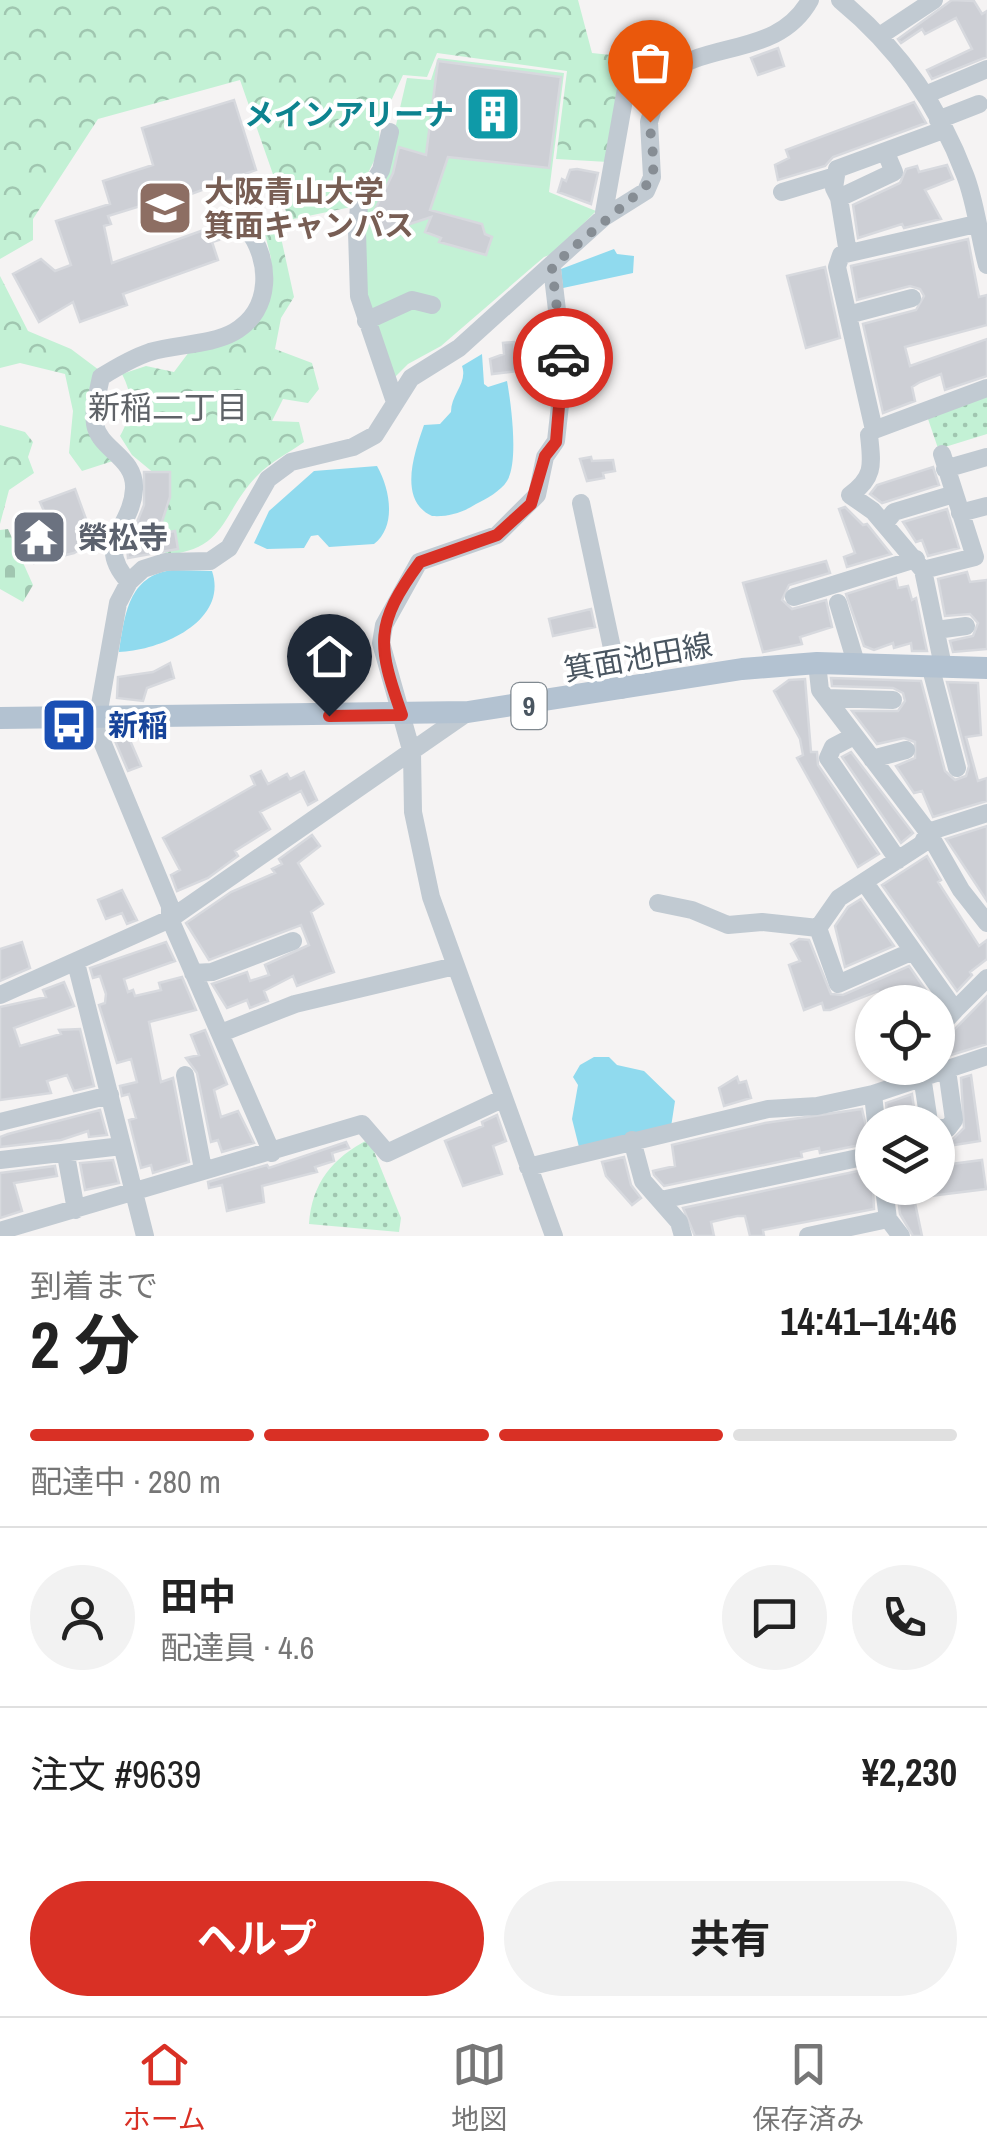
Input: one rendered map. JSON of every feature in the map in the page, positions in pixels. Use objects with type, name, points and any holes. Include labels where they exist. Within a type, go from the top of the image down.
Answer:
[{"type":"main road","name":"箕面池田線","points":[[0,718],[468,712],[742,669],[817,663],[987,668]]},
{"type":"street","points":[[272,1153],[170,919],[170,906],[100,741],[97,718],[118,603],[129,582],[154,566],[210,561],[230,548],[268,479],[290,462],[353,447],[375,436],[388,418],[394,399],[411,378],[459,348],[603,218],[646,191],[652,177],[650,122],[662,77],[703,54],[770,40],[791,25],[810,0]]},
{"type":"street","points":[[840,0],[880,35],[925,95],[966,178],[987,266]]},
{"type":"street","points":[[880,35],[934,0]]},
{"type":"street","points":[[603,218],[633,49]]},
{"type":"street","points":[[925,95],[987,69]]},
{"type":"street","points":[[848,253],[837,169],[875,152],[886,153],[979,104]]},
{"type":"street","points":[[390,132],[381,170],[359,206],[359,296],[394,399]]},
{"type":"street","points":[[839,198],[894,172],[886,153]]},
{"type":"street","points":[[782,192],[835,176]]},
{"type":"street","points":[[874,430],[837,267],[842,255],[899,239],[917,241],[976,224]]},
{"type":"street","points":[[129,582],[116,567],[112,549],[134,488],[126,461],[100,437],[96,426],[101,377],[152,352],[234,332],[250,319],[260,302],[265,261],[248,229]]},
{"type":"street","points":[[552,268],[564,368],[556,442],[545,456],[531,504],[497,535],[432,554],[408,578],[384,625],[381,642],[412,753],[413,812],[431,897],[554,1236]]},
{"type":"street","points":[[848,315],[912,298]]},
{"type":"street","points":[[366,320],[412,300],[438,307]]},
{"type":"street","points":[[957,768],[936,666],[936,630],[920,564],[884,523],[850,495],[867,483],[872,471],[869,435],[874,430],[987,388]]},
{"type":"street","points":[[794,597],[920,564],[975,558],[943,462],[987,457]]},
{"type":"street","points":[[884,523],[894,512],[954,494]]},
{"type":"street","points":[[580,503],[622,690]]},
{"type":"street","points":[[960,514],[987,506]]},
{"type":"street","points":[[969,559],[987,573]]},
{"type":"street","points":[[838,604],[856,663]]},
{"type":"street","points":[[936,630],[966,626]]},
{"type":"street","points":[[817,663],[820,690],[928,832],[961,890],[987,923]]},
{"type":"street","points":[[826,698],[894,700]]},
{"type":"street","points":[[0,995],[170,919],[468,712]]},
{"type":"street","points":[[854,736],[833,747],[828,758],[898,860]]},
{"type":"street","points":[[872,759],[906,750]]},
{"type":"street","points":[[818,928],[839,898],[922,844],[928,832],[987,813]]},
{"type":"street","points":[[865,883],[956,1010],[987,978]]},
{"type":"street","points":[[658,903],[692,910],[728,924],[762,922],[818,928]]},
{"type":"street","points":[[194,972],[212,972],[294,946],[286,922]]},
{"type":"street","points":[[818,928],[838,984],[913,951]]},
{"type":"street","points":[[76,963],[145,1236]]},
{"type":"street","points":[[220,1033],[296,1004],[455,966]]},
{"type":"street","points":[[955,1067],[987,1056]]},
{"type":"street","points":[[185,1075],[203,1169]]},
{"type":"street","points":[[528,1167],[582,1157],[601,1146],[768,1109],[817,1106],[873,1094],[891,1085]]},
{"type":"street","points":[[873,1094],[874,1105]]},
{"type":"street","points":[[0,1122],[110,1096]]},
{"type":"street","points":[[0,1231],[362,1124],[387,1153],[502,1099]]},
{"type":"street","points":[[632,1140],[642,1180],[679,1222],[683,1236]]},
{"type":"street","points":[[0,1160],[122,1146]]},
{"type":"street","points":[[66,1155],[76,1210]]},
{"type":"street","points":[[662,1200],[855,1159]]},
{"type":"street","points":[[886,1205],[888,1219],[901,1236]]},
{"type":"street","points":[[808,1236],[888,1219]]},
{"type":"green space","points":[[0,0],[578,0],[592,53],[630,57],[608,162],[556,159],[567,71],[437,53],[427,77],[403,75],[379,127],[380,149],[351,207],[289,220],[240,80],[98,119],[33,219],[33,240],[0,259]]},
{"type":"green space","points":[[438,58],[564,73],[549,192],[596,211],[555,253],[544,257],[441,346],[408,364],[392,380],[365,296],[366,211],[385,172],[407,78],[431,80]]},
{"type":"green space","points":[[264,230],[280,233],[294,297],[281,318],[275,349],[312,363],[319,389],[308,403],[283,399],[272,421],[299,422],[304,442],[258,475],[213,536],[202,545],[167,555],[156,540],[161,479],[132,455],[120,436],[130,405],[122,374],[146,366],[174,372],[189,352],[232,340],[269,278],[271,258]]},
{"type":"green space","points":[[0,276],[28,331],[71,349],[99,370],[91,404],[116,460],[82,471],[69,453],[73,411],[65,374],[20,363],[0,368]]},
{"type":"green space","points":[[987,391],[987,434],[945,447],[940,454],[927,416]]},
{"type":"green space","points":[[0,425],[25,432],[33,442],[28,457],[34,473],[9,490],[0,524]]},
{"type":"green space","points":[[8,529],[33,585],[23,602],[0,589],[0,530]]},
{"type":"green space","points":[[369,1139],[401,1218],[399,1232],[309,1224],[314,1196],[326,1173]]},
{"type":"water","points":[[614,249],[617,254],[634,256],[633,273],[563,288],[561,269]]},
{"type":"water","points":[[482,354],[484,384],[488,387],[507,381],[513,432],[511,472],[504,485],[484,500],[455,514],[432,516],[421,509],[412,487],[424,425],[440,424],[451,412],[463,378],[462,366]]},
{"type":"water","points":[[377,466],[389,507],[386,527],[374,544],[329,547],[318,535],[311,536],[304,548],[267,549],[254,543],[269,511],[314,471]]},
{"type":"water","points":[[172,570],[212,571],[215,589],[201,619],[153,646],[119,652],[127,611],[137,589],[157,574]]},
{"type":"water","points":[[594,1057],[609,1057],[617,1065],[644,1071],[675,1101],[671,1127],[580,1151],[572,1119],[578,1085],[573,1077],[580,1065]]},
{"type":"building","points":[[952,0],[974,1],[982,14],[987,11],[987,57],[932,79],[927,70],[972,49],[956,18],[925,34],[922,29],[901,43],[898,39]]},
{"type":"building","points":[[778,48],[784,66],[758,75],[751,58]]},
{"type":"building","name":"メインアリーナ","points":[[438,61],[561,77],[549,168],[448,157],[430,210],[482,224],[485,234],[492,237],[486,255],[439,242],[441,238],[425,232],[431,217],[389,231],[378,229],[370,220],[393,173],[399,147],[426,155]]},
{"type":"building","points":[[234,100],[256,170],[178,199],[176,195],[108,216],[111,224],[104,226],[112,263],[215,226],[219,240],[212,242],[218,260],[123,294],[127,305],[80,322],[73,302],[39,322],[13,274],[41,259],[55,271],[71,265],[56,221],[110,204],[103,181],[153,165],[142,128]]},
{"type":"building","points":[[914,102],[926,123],[833,157],[825,166],[778,180],[775,165],[789,158],[786,150]]},
{"type":"building","points":[[947,165],[953,179],[925,190],[941,219],[904,228],[902,224],[858,238],[853,205],[900,183],[906,169],[917,166],[919,172]]},
{"type":"building","points":[[570,170],[598,173],[591,204],[558,192],[562,179],[566,181]]},
{"type":"building","points":[[968,239],[979,297],[987,295],[987,325],[905,347],[910,366],[987,339],[987,376],[945,390],[941,374],[912,387],[915,401],[883,413],[863,324],[916,310],[924,296],[920,289],[910,286],[857,300],[851,266]]},
{"type":"building","points":[[825,267],[840,338],[806,348],[787,276]]},
{"type":"building","points":[[514,342],[515,352],[549,350],[550,363],[517,365],[518,371],[492,374],[490,359],[504,354],[503,343]]},
{"type":"building","points":[[591,457],[592,461],[613,460],[615,471],[587,481],[580,459]]},
{"type":"building","points":[[933,467],[939,485],[882,503],[870,494],[877,485]]},
{"type":"building","points":[[144,472],[170,472],[170,497],[158,534],[175,531],[178,549],[128,558],[127,547],[144,505]]},
{"type":"building","points":[[75,489],[94,541],[74,553],[34,563],[19,523],[44,511],[40,502]]},
{"type":"building","points":[[845,507],[863,525],[867,524],[891,554],[847,567],[844,557],[855,553],[839,509]]},
{"type":"building","points":[[947,509],[959,548],[928,556],[922,540],[916,542],[903,522]]},
{"type":"building","points":[[826,561],[830,573],[789,585],[782,600],[792,609],[826,600],[832,627],[800,637],[802,644],[763,652],[743,583]]},
{"type":"building","points":[[967,572],[970,582],[987,580],[987,649],[953,652],[950,641],[973,636],[978,623],[970,614],[945,616],[938,579]]},
{"type":"building","points":[[896,578],[898,588],[908,586],[912,600],[916,598],[927,651],[912,651],[911,643],[894,648],[893,643],[874,650],[864,646],[846,594]]},
{"type":"building","points":[[591,609],[595,627],[553,636],[549,619]]},
{"type":"building","points":[[170,663],[174,678],[147,688],[143,701],[117,698],[118,677],[153,672]]},
{"type":"building","points":[[831,678],[921,681],[945,771],[955,780],[966,776],[969,766],[947,682],[978,683],[981,735],[966,737],[978,781],[987,778],[987,801],[933,817],[922,791],[914,793],[896,766],[915,758],[915,742],[904,738],[877,744],[852,711],[898,711],[905,701],[903,693],[893,688],[832,686]]},
{"type":"building","points":[[805,679],[811,752],[817,752],[818,765],[879,854],[858,867],[797,758],[803,755],[800,739],[774,691],[789,680]]},
{"type":"building","points":[[126,731],[141,766],[128,771],[112,734]]},
{"type":"building","points":[[851,752],[913,833],[901,843],[842,757]]},
{"type":"building","points":[[261,771],[268,784],[287,774],[290,779],[304,772],[317,800],[308,805],[301,791],[260,812],[270,829],[235,851],[238,856],[208,878],[177,891],[171,875],[180,870],[163,838],[255,785],[251,776]]},
{"type":"building","points":[[987,826],[987,901],[946,839]]},
{"type":"building","points":[[312,835],[320,846],[298,863],[323,904],[311,912],[334,972],[297,986],[293,976],[264,991],[268,1001],[250,1008],[247,1000],[227,1008],[212,984],[247,972],[250,981],[269,975],[265,965],[309,945],[301,925],[209,960],[186,923],[231,892],[275,873],[272,869],[282,864],[279,859]]},
{"type":"building","points":[[927,856],[941,880],[938,882],[979,946],[987,940],[987,959],[970,972],[972,975],[957,991],[955,985],[882,885]]},
{"type":"building","points":[[122,890],[137,920],[127,924],[122,913],[106,919],[98,900]]},
{"type":"building","points":[[861,899],[894,946],[845,967],[835,926],[848,907]]},
{"type":"building","points":[[799,939],[809,940],[831,994],[843,995],[855,990],[855,1000],[830,1010],[824,1010],[822,1003],[804,1010],[789,965],[800,961],[791,944]]},
{"type":"building","points":[[22,942],[30,968],[0,981],[0,949]]},
{"type":"building","points":[[166,942],[175,961],[124,979],[128,992],[133,990],[135,996],[161,990],[159,983],[182,977],[196,1010],[149,1022],[161,1082],[173,1078],[189,1162],[153,1173],[151,1165],[141,1168],[129,1120],[136,1118],[129,1094],[122,1096],[120,1086],[137,1082],[131,1059],[117,1063],[99,1005],[105,1003],[106,994],[100,976],[93,978],[90,968]]},
{"type":"building","points":[[909,966],[922,985],[866,985]]},
{"type":"building","points":[[64,982],[74,1006],[14,1028],[20,1046],[61,1034],[59,1030],[80,1029],[94,1086],[74,1091],[67,1075],[47,1081],[51,1093],[0,1100],[0,1007],[46,997],[43,990]]},
{"type":"building","points":[[987,996],[987,1044],[955,1054],[955,1029]]},
{"type":"building","points":[[205,1030],[227,1084],[214,1090],[221,1117],[238,1111],[254,1143],[222,1152],[218,1140],[211,1142],[197,1073],[186,1058],[199,1055],[191,1035]]},
{"type":"building","points":[[971,1075],[980,1141],[955,1145],[955,1137],[964,1128],[961,1078]]},
{"type":"building","points":[[737,1077],[739,1083],[746,1081],[751,1098],[724,1106],[719,1088]]},
{"type":"building","points":[[912,1094],[914,1105],[886,1105]]},
{"type":"building","points":[[100,1110],[107,1135],[89,1137],[88,1131],[61,1140],[0,1147],[0,1137],[8,1134]]},
{"type":"building","points":[[855,1110],[855,1146],[820,1153],[819,1148],[801,1152],[802,1157],[664,1186],[654,1175],[653,1171],[675,1166],[672,1145],[765,1123]]},
{"type":"building","points":[[497,1115],[506,1141],[493,1146],[502,1174],[463,1186],[445,1141],[483,1126],[482,1122]]},
{"type":"building","points":[[346,1142],[349,1148],[332,1153],[334,1161],[315,1167],[317,1172],[262,1186],[264,1202],[227,1211],[222,1185],[209,1188],[208,1182],[267,1165],[269,1168]]},
{"type":"building","points":[[624,1157],[631,1185],[641,1198],[632,1205],[606,1176],[602,1162]]},
{"type":"building","points":[[113,1160],[119,1183],[85,1190],[80,1163]]},
{"type":"building","points":[[982,1160],[986,1189],[955,1193],[955,1163]]},
{"type":"building","points":[[55,1166],[57,1176],[14,1183],[22,1211],[0,1218],[0,1173]]},
{"type":"building","points":[[855,1172],[855,1205],[874,1205],[874,1209],[763,1230],[764,1236],[750,1236],[745,1216],[737,1216],[711,1222],[714,1236],[695,1236],[683,1208]]},
{"type":"building","points":[[899,1205],[915,1205],[922,1236],[913,1236]]},
{"type":"way so far","points":[[563,358],[552,268],[603,218],[646,191],[652,177],[650,122]]},
{"type":"place","name":"メインアリーナ","points":[[493,114]]},
{"type":"place","name":"大阪青山大学 箕面キャンパス","points":[[165,208]]},
{"type":"place","name":"榮松寺","points":[[39,537]]},
{"type":"place","name":"新稲","points":[[69,725]]},
{"type":"district","name":"新稲二丁目","points":[[168,407]]},
{"type":"route","points":[[329,716],[402,715],[381,642],[384,625],[420,562],[432,554],[497,535],[531,504],[537,495],[545,456],[556,442],[563,358]]}]
